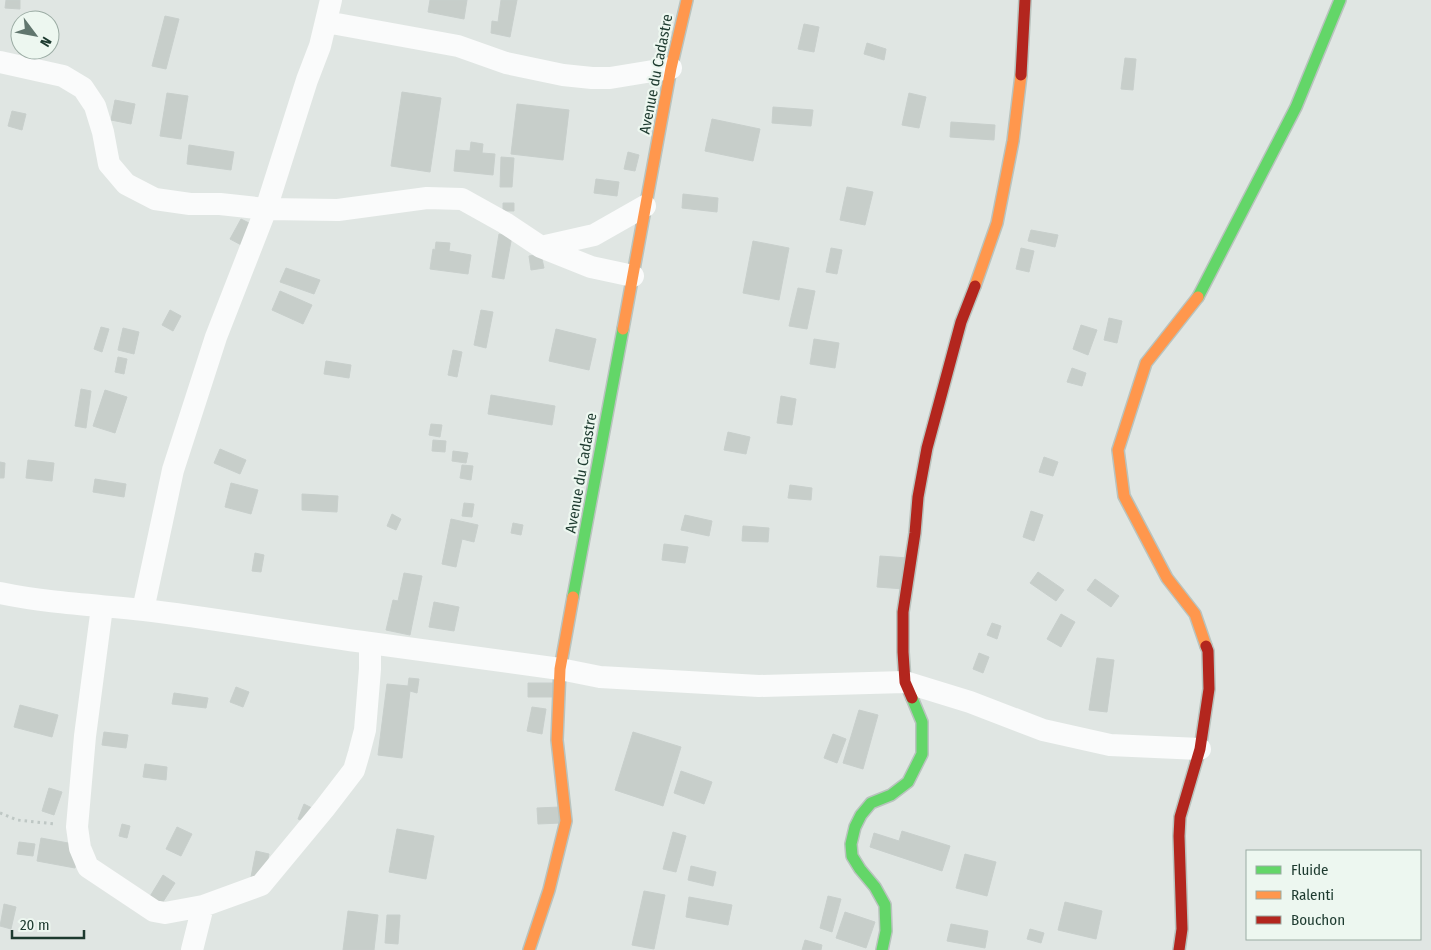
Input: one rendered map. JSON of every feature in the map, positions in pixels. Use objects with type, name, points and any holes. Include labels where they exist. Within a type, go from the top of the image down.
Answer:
[{"type":"street","name":"Avenue du Cadastre","points":[[529,950],[549,890],[566,821],[557,740],[560,670],[645,206],[686,0]]},
{"type":"street","points":[[882,950],[886,931],[885,905],[875,887],[860,870],[852,856],[851,844],[860,815],[871,803],[891,795],[908,782],[922,754],[922,722],[905,682],[903,652],[903,612],[918,497],[927,448],[961,322],[997,223],[1014,131],[1022,64],[1025,0]]},
{"type":"street","points":[[1179,950],[1182,929],[1180,817],[1200,748],[1209,689],[1208,651],[1195,614],[1167,578],[1124,496],[1118,450],[1146,363],[1198,296],[1296,107],[1340,0]]},
{"type":"street","points":[[142,610],[173,470],[216,337],[266,209],[307,80],[320,46],[328,11],[458,46],[506,63],[563,75],[610,78],[671,68]]},
{"type":"street","points":[[0,62],[63,76],[82,88],[95,106],[103,132],[109,164],[126,184],[155,199],[190,204],[220,204],[266,209],[338,210],[427,198],[462,199],[505,223],[541,247],[591,267],[633,276]]},
{"type":"street","points":[[541,247],[594,235],[645,206]]},
{"type":"street","points":[[0,593],[25,598],[142,610],[254,625],[600,677],[759,686],[905,682],[970,702],[1043,730],[1110,744],[1200,748]]},
{"type":"street","points":[[102,607],[85,736],[77,827],[82,854],[88,867],[154,910],[165,913],[203,906],[261,885],[354,770],[360,754],[365,730],[370,670],[370,643]]},
{"type":"street","points":[[192,950],[203,906]]},
{"type":"path","points":[[0,813],[17,820],[77,827]]},
{"type":"building","points":[[6,0],[20,0],[20,9],[5,8]]},
{"type":"building","points":[[430,0],[467,0],[464,19],[428,12]]},
{"type":"building","points":[[501,0],[517,0],[510,37],[491,33],[492,21],[498,22]]},
{"type":"building","points":[[165,16],[179,19],[166,69],[152,66]]},
{"type":"building","points":[[804,24],[819,27],[814,52],[798,49]]},
{"type":"building","points":[[867,43],[886,49],[884,60],[864,54]]},
{"type":"building","points":[[1125,58],[1136,59],[1133,90],[1121,89]]},
{"type":"building","points":[[402,92],[441,98],[430,172],[391,166]]},
{"type":"building","points":[[167,93],[188,96],[181,139],[160,136]]},
{"type":"building","points":[[909,93],[926,97],[919,128],[902,125]]},
{"type":"building","points":[[115,100],[135,104],[131,124],[111,120]]},
{"type":"building","points":[[517,104],[569,110],[563,160],[511,154]]},
{"type":"building","points":[[773,107],[813,110],[811,126],[772,123]]},
{"type":"building","points":[[12,111],[26,114],[22,130],[8,126]]},
{"type":"building","points":[[712,119],[760,129],[753,161],[705,151]]},
{"type":"building","points":[[951,122],[995,125],[994,140],[950,137]]},
{"type":"building","points":[[471,142],[483,144],[482,153],[495,154],[493,175],[454,171],[456,150],[470,151]]},
{"type":"building","points":[[189,145],[234,152],[231,170],[187,164]]},
{"type":"building","points":[[628,152],[639,155],[635,171],[624,169]]},
{"type":"building","points":[[501,157],[514,158],[512,187],[500,187]]},
{"type":"building","points":[[596,179],[619,182],[617,196],[594,193]]},
{"type":"building","points":[[847,187],[873,192],[865,225],[840,220]]},
{"type":"building","points":[[683,194],[718,198],[717,212],[682,208]]},
{"type":"building","points":[[503,203],[514,203],[514,211],[503,211]]},
{"type":"building","points":[[241,219],[255,226],[245,247],[230,239]]},
{"type":"building","points":[[1031,230],[1058,235],[1055,247],[1028,241]]},
{"type":"building","points":[[499,234],[512,236],[504,279],[492,277]]},
{"type":"building","points":[[753,241],[789,248],[779,300],[743,293]]},
{"type":"building","points":[[436,242],[450,243],[449,251],[471,255],[468,274],[430,269]]},
{"type":"building","points":[[831,248],[842,250],[837,274],[826,272]]},
{"type":"building","points":[[1021,248],[1034,251],[1029,272],[1016,269]]},
{"type":"building","points":[[541,254],[544,268],[531,270],[529,256]]},
{"type":"building","points":[[286,268],[320,280],[314,294],[280,282]]},
{"type":"building","points":[[798,288],[815,291],[807,329],[789,326]]},
{"type":"building","points":[[280,291],[312,305],[303,324],[272,310]]},
{"type":"building","points":[[170,310],[181,316],[173,331],[162,325]]},
{"type":"building","points":[[481,310],[493,312],[486,348],[474,345]]},
{"type":"building","points":[[1109,318],[1122,321],[1117,343],[1104,340]]},
{"type":"building","points":[[1081,325],[1097,330],[1088,355],[1073,349]]},
{"type":"building","points":[[101,327],[109,329],[102,352],[94,349]]},
{"type":"building","points":[[123,328],[139,332],[134,354],[118,350]]},
{"type":"building","points":[[556,329],[596,339],[589,370],[549,361]]},
{"type":"building","points":[[814,339],[839,343],[835,368],[810,364]]},
{"type":"building","points":[[453,350],[462,352],[457,377],[448,375]]},
{"type":"building","points":[[118,357],[127,359],[124,374],[115,372]]},
{"type":"building","points":[[326,361],[351,365],[349,378],[324,374]]},
{"type":"building","points":[[1072,368],[1086,373],[1082,386],[1067,382]]},
{"type":"building","points":[[81,389],[91,391],[86,428],[75,426]]},
{"type":"building","points":[[105,390],[127,397],[115,433],[93,426]]},
{"type":"building","points":[[491,395],[555,406],[552,425],[488,414]]},
{"type":"building","points":[[781,396],[796,399],[792,425],[777,423]]},
{"type":"building","points":[[431,424],[442,425],[440,437],[429,435]]},
{"type":"building","points":[[728,432],[750,437],[746,454],[724,450]]},
{"type":"building","points":[[433,440],[446,441],[445,452],[432,451]]},
{"type":"building","points":[[220,449],[246,460],[240,474],[214,463]]},
{"type":"building","points":[[453,451],[468,453],[466,463],[452,461]]},
{"type":"building","points":[[1044,457],[1058,462],[1053,476],[1039,472]]},
{"type":"building","points":[[28,460],[54,463],[52,481],[26,478]]},
{"type":"building","points":[[0,462],[5,463],[4,478],[0,478]]},
{"type":"building","points":[[462,465],[473,466],[471,480],[460,478]]},
{"type":"building","points":[[95,479],[126,484],[124,497],[93,492]]},
{"type":"building","points":[[231,483],[258,490],[251,514],[225,507]]},
{"type":"building","points":[[790,485],[812,488],[811,500],[788,498]]},
{"type":"building","points":[[302,494],[338,496],[337,512],[302,510]]},
{"type":"building","points":[[464,503],[474,504],[472,517],[462,516]]},
{"type":"building","points":[[1031,511],[1043,515],[1034,541],[1023,537]]},
{"type":"building","points":[[392,514],[401,519],[396,530],[387,526]]},
{"type":"building","points":[[685,515],[712,521],[709,536],[681,530]]},
{"type":"building","points":[[451,519],[478,525],[474,542],[462,539],[456,567],[442,564]]},
{"type":"building","points":[[513,523],[523,525],[521,535],[511,533]]},
{"type":"building","points":[[743,526],[769,528],[768,542],[742,541]]},
{"type":"building","points":[[664,544],[688,547],[685,563],[662,560]]},
{"type":"building","points":[[255,553],[264,555],[261,572],[252,571]]},
{"type":"building","points":[[880,556],[908,558],[904,589],[877,587]]},
{"type":"building","points":[[1038,572],[1064,590],[1056,601],[1030,583]]},
{"type":"building","points":[[404,573],[422,576],[410,635],[386,630],[393,600],[398,601]]},
{"type":"building","points":[[1095,579],[1119,596],[1111,607],[1087,590]]},
{"type":"building","points":[[434,602],[459,607],[454,631],[429,627]]},
{"type":"building","points":[[1061,614],[1075,622],[1061,647],[1047,639]]},
{"type":"building","points":[[992,623],[1001,626],[997,639],[987,635]]},
{"type":"building","points":[[979,653],[989,657],[983,673],[973,669]]},
{"type":"building","points":[[1097,658],[1114,660],[1107,712],[1089,710]]},
{"type":"building","points":[[409,678],[419,679],[417,693],[410,691],[402,758],[378,755],[387,684],[408,686]]},
{"type":"building","points":[[528,683],[554,683],[554,697],[528,697]]},
{"type":"building","points":[[236,687],[249,692],[243,707],[230,702]]},
{"type":"building","points":[[174,693],[208,698],[206,708],[172,704]]},
{"type":"building","points":[[20,705],[58,715],[52,737],[14,727]]},
{"type":"building","points":[[532,707],[546,709],[542,734],[527,731]]},
{"type":"building","points":[[859,710],[878,715],[863,769],[843,763]]},
{"type":"building","points":[[104,732],[128,735],[126,748],[102,745]]},
{"type":"building","points":[[633,732],[681,747],[663,806],[615,790]]},
{"type":"building","points":[[833,734],[846,739],[837,763],[824,758]]},
{"type":"building","points":[[145,764],[167,767],[166,780],[143,777]]},
{"type":"building","points":[[681,771],[712,782],[704,804],[674,793]]},
{"type":"building","points":[[49,788],[62,792],[54,815],[42,811]]},
{"type":"building","points":[[304,804],[314,809],[308,823],[298,819]]},
{"type":"building","points":[[560,807],[561,823],[538,824],[537,808]]},
{"type":"building","points":[[122,824],[130,826],[127,838],[119,836]]},
{"type":"building","points":[[177,827],[192,834],[181,856],[166,849]]},
{"type":"building","points":[[397,829],[434,836],[426,879],[389,872]]},
{"type":"building","points":[[902,831],[950,846],[942,871],[870,847],[874,833],[899,841]]},
{"type":"building","points":[[673,832],[686,836],[676,872],[663,869]]},
{"type":"building","points":[[41,838],[79,845],[75,868],[37,861]]},
{"type":"building","points":[[19,842],[35,844],[33,856],[17,854]]},
{"type":"building","points":[[256,851],[269,854],[264,880],[251,877]]},
{"type":"building","points":[[965,854],[996,862],[987,896],[956,888]]},
{"type":"building","points":[[691,866],[716,872],[713,886],[688,880]]},
{"type":"building","points":[[163,875],[175,883],[161,905],[149,898]]},
{"type":"building","points":[[644,891],[665,895],[654,949],[632,945]]},
{"type":"building","points":[[828,896],[841,899],[832,932],[820,928]]},
{"type":"building","points":[[689,897],[732,905],[728,925],[686,917]]},
{"type":"building","points":[[1065,902],[1102,911],[1096,939],[1058,930]]},
{"type":"building","points":[[4,904],[16,907],[11,929],[0,926]]},
{"type":"building","points":[[348,911],[378,915],[374,950],[343,950]]},
{"type":"building","points":[[845,912],[875,922],[866,948],[836,938]]},
{"type":"building","points":[[387,915],[400,915],[398,944],[385,943]]},
{"type":"building","points":[[951,924],[988,931],[985,948],[947,941]]},
{"type":"building","points":[[1030,929],[1044,933],[1041,943],[1027,939]]},
{"type":"building","points":[[805,940],[822,945],[821,950],[802,950]]},
{"type":"traffic: fast","points":[[1198,297],[1296,107],[1340,0]]},
{"type":"traffic: fast","points":[[573,597],[623,329]]},
{"type":"traffic: fast","points":[[882,950],[886,931],[885,905],[875,887],[852,856],[851,844],[855,827],[861,815],[871,803],[891,795],[908,782],[922,754],[922,722],[912,698]]},
{"type":"traffic: slow","points":[[623,329],[671,68],[687,0]]},
{"type":"traffic: slow","points":[[975,286],[997,223],[1013,141],[1021,75]]},
{"type":"traffic: slow","points":[[1198,297],[1146,363],[1118,450],[1124,496],[1167,578],[1195,614],[1206,646]]},
{"type":"traffic: slow","points":[[529,950],[549,890],[566,821],[557,740],[560,669],[573,597]]},
{"type":"traffic: jam","points":[[1021,75],[1025,0]]},
{"type":"traffic: jam","points":[[912,698],[905,682],[903,612],[915,533],[918,497],[927,448],[961,322],[975,286]]},
{"type":"traffic: jam","points":[[1179,950],[1182,929],[1180,817],[1200,749],[1209,689],[1208,651],[1206,646]]}]
